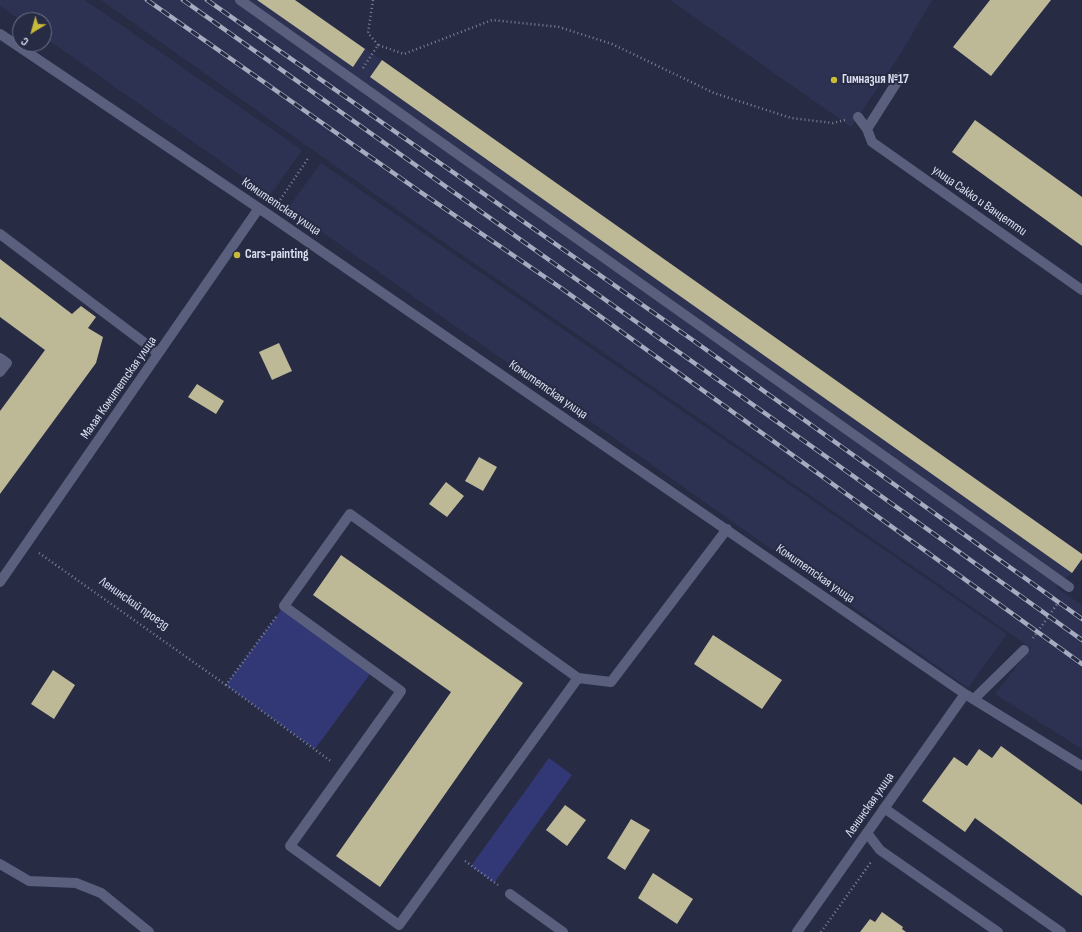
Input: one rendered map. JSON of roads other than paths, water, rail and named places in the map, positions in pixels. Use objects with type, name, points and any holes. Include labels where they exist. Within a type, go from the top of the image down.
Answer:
[{"type":"street","points":[[240,0],[1069,587]]},
{"type":"street","name":"Комитетская улица","points":[[0,34],[259,208],[965,694],[1082,766]]},
{"type":"street","points":[[867,129],[900,77]]},
{"type":"street","name":"улица Сакко и Ванцетти","points":[[858,117],[867,129],[872,142],[1082,290]]},
{"type":"street","name":"Малая Комитетская улица","points":[[0,582],[259,208]]},
{"type":"street","points":[[0,234],[158,353]]},
{"type":"street","points":[[0,358],[7,363],[0,372]]},
{"type":"street","points":[[578,678],[399,925],[290,846],[401,691],[284,606],[350,514],[578,678],[611,682],[727,529]]},
{"type":"street","points":[[974,699],[1024,650]]},
{"type":"street","name":"Ленинская улица","points":[[797,932],[965,694]]},
{"type":"street","points":[[884,808],[1061,932]]},
{"type":"street","points":[[867,833],[880,850],[998,932]]},
{"type":"street","points":[[0,864],[29,881],[76,883],[101,893],[149,932]]},
{"type":"street","points":[[510,894],[563,932]]},
{"type":"railway","points":[[147,0],[419,191],[561,288],[1082,664]]},
{"type":"railway","points":[[183,0],[1082,640]]},
{"type":"railway","points":[[207,0],[694,341],[1082,619]]},
{"type":"place","name":"Гимназия №17","points":[[834,80]]},
{"type":"place","name":"Cars-painting","points":[[237,255]]}]
